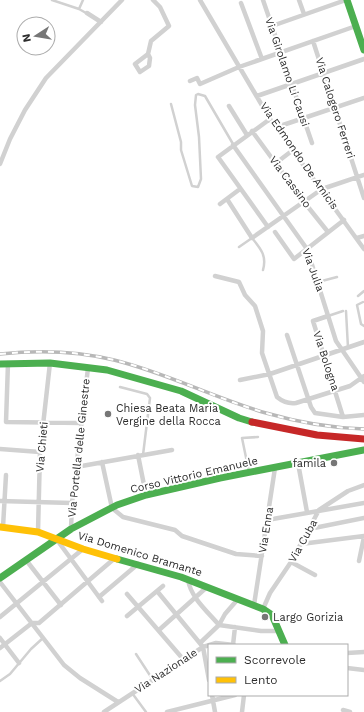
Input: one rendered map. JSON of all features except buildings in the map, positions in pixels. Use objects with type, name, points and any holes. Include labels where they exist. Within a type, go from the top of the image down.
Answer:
[{"type":"street","points":[[0,164],[10,139],[25,110],[46,78],[122,0]]},
{"type":"street","points":[[148,54],[151,41],[169,26],[160,7],[152,0]]},
{"type":"street","name":"Via Edmondo De Amicis","points":[[200,0],[270,119],[364,249]]},
{"type":"street","name":"Via Girolamo Li Causi","points":[[263,0],[302,118],[312,143]]},
{"type":"street","points":[[299,0],[304,14]]},
{"type":"street","points":[[272,26],[347,0],[364,50]]},
{"type":"street","points":[[241,3],[262,59]]},
{"type":"street","points":[[87,13],[101,22]]},
{"type":"street","points":[[190,81],[197,78],[200,84],[239,67],[356,26]]},
{"type":"street","name":"Via Calogero Ferreri","points":[[313,41],[364,198]]},
{"type":"street","points":[[257,96],[364,59]]},
{"type":"street","points":[[277,127],[364,98]]},
{"type":"street","points":[[230,106],[247,134]]},
{"type":"street","points":[[268,227],[218,157],[247,134],[270,119]]},
{"type":"street","name":"Via Cassino","points":[[252,131],[328,232]]},
{"type":"street","name":"Via Julia","points":[[233,145],[307,249],[336,342],[363,379]]},
{"type":"street","points":[[276,164],[293,150]]},
{"type":"street","points":[[227,199],[252,238],[322,189],[364,175]]},
{"type":"street","points":[[220,204],[240,189]]},
{"type":"street","points":[[275,232],[294,259],[344,220]]},
{"type":"street","points":[[357,238],[364,236]]},
{"type":"street","points":[[215,276],[239,282],[245,295],[255,306],[263,331],[262,353],[277,396],[280,399],[291,403],[308,399],[350,386],[363,379]]},
{"type":"street","name":"Via Bologna","points":[[328,316],[313,321],[343,417]]},
{"type":"street","points":[[287,335],[310,407],[315,413],[343,417],[364,415]]},
{"type":"street","points":[[240,380],[270,374],[364,342]]},
{"type":"street","points":[[8,363],[6,422],[82,423]]},
{"type":"street","points":[[0,364],[50,363],[107,370],[181,391],[239,418],[260,424],[317,435],[364,440]]},
{"type":"street","name":"Via Chieti","points":[[38,532],[40,452],[50,363]]},
{"type":"street","name":"Via Portella delle Ginestre","points":[[71,529],[72,503],[88,368]]},
{"type":"street","points":[[0,449],[40,452]]},
{"type":"street","points":[[76,467],[172,450]]},
{"type":"street","name":"Corso Vittorio Emanuele","points":[[0,578],[71,529],[112,508],[146,496],[364,450]]},
{"type":"street","points":[[140,455],[146,496]]},
{"type":"street","points":[[102,462],[112,508],[123,517],[174,530],[182,536],[236,554],[262,556]]},
{"type":"street","points":[[298,463],[307,512]]},
{"type":"street","name":"Via Enna","points":[[254,605],[275,468]]},
{"type":"street","points":[[2,527],[6,475]]},
{"type":"street","name":"Via Cuba","points":[[263,609],[270,593],[291,562],[320,510],[348,491],[364,485]]},
{"type":"street","points":[[3,501],[72,503]]},
{"type":"street","points":[[267,520],[364,503]]},
{"type":"street","points":[[309,529],[364,518]]},
{"type":"street","name":"Via Domenico Bramante","points":[[2,527],[38,532],[83,549],[188,580],[238,599]]},
{"type":"street","points":[[301,544],[364,536],[359,561]]},
{"type":"street","points":[[56,540],[101,599],[138,564]]},
{"type":"street","points":[[0,617],[83,549]]},
{"type":"street","points":[[0,648],[32,623],[39,623],[115,558]]},
{"type":"street","points":[[26,560],[61,605]]},
{"type":"street","points":[[291,562],[315,575]]},
{"type":"street","points":[[188,580],[190,589],[195,597],[219,625],[261,631],[278,630]]},
{"type":"street","points":[[0,582],[64,665],[80,678],[118,702]]},
{"type":"street","points":[[127,616],[163,586]]},
{"type":"street","points":[[159,630],[207,587]]},
{"type":"street","points":[[157,591],[202,645],[208,675]]},
{"type":"street","points":[[127,594],[183,660]]},
{"type":"street","points":[[202,645],[238,599],[263,609],[272,615],[285,644]]},
{"type":"street","points":[[234,644],[235,627]]},
{"type":"street","points":[[0,638],[19,663]]},
{"type":"street","name":"Via Nazionale","points":[[104,712],[183,660],[202,645],[208,644]]},
{"type":"street","name":"Via Nazionale","points":[[209,644],[225,644]]},
{"type":"street","points":[[348,653],[364,652]]},
{"type":"street","points":[[348,668],[364,670]]},
{"type":"street","points":[[167,712],[212,698],[227,696]]},
{"type":"street","points":[[242,712],[244,696]]},
{"type":"street","points":[[212,698],[214,712]]},
{"type":"street","points":[[343,710],[350,712]]},
{"type":"lane","points":[[52,0],[87,13]]},
{"type":"lane","points":[[79,9],[83,0]]},
{"type":"lane","points":[[171,104],[182,142],[181,150],[192,186],[198,187],[201,179],[199,137],[195,105],[196,95],[198,94],[205,96],[233,145]]},
{"type":"lane","points":[[239,247],[252,238],[265,256],[266,262],[263,270]]},
{"type":"lane","points":[[318,282],[337,277]]},
{"type":"lane","points":[[358,296],[364,291]]},
{"type":"lane","points":[[363,302],[357,304],[361,324],[364,326]]},
{"type":"lane","points":[[328,316],[344,311],[348,348]]},
{"type":"lane","points":[[120,387],[147,394],[150,398],[140,455]]},
{"type":"lane","points":[[250,473],[242,438],[258,437]]},
{"type":"lane","points":[[0,681],[10,674],[30,649],[43,638]]},
{"type":"lane","points":[[136,654],[153,680]]},
{"type":"lane","points":[[132,693],[146,712]]},
{"type":"railway","points":[[0,354],[57,352],[100,357],[134,365],[247,407],[278,416],[327,426],[364,429]]},
{"type":"traffic: fast","points":[[347,0],[364,50]]},
{"type":"traffic: fast","points":[[0,364],[50,363],[107,370],[181,391],[239,418],[252,422]]},
{"type":"traffic: fast","points":[[0,578],[71,529],[117,505],[146,495],[220,478],[364,450]]},
{"type":"traffic: fast","points":[[117,559],[181,577],[263,609],[272,615],[285,644]]},
{"type":"traffic: slow","points":[[0,527],[38,532],[83,549],[117,559]]},
{"type":"traffic: jam","points":[[252,422],[317,435],[364,439]]},
{"type":"place","name":"Chiesa Beata Maria Vergine della Rocca","points":[[108,414]]},
{"type":"place","name":"famila","points":[[334,463]]},
{"type":"place","name":"Largo Gorizia","points":[[265,617]]}]
